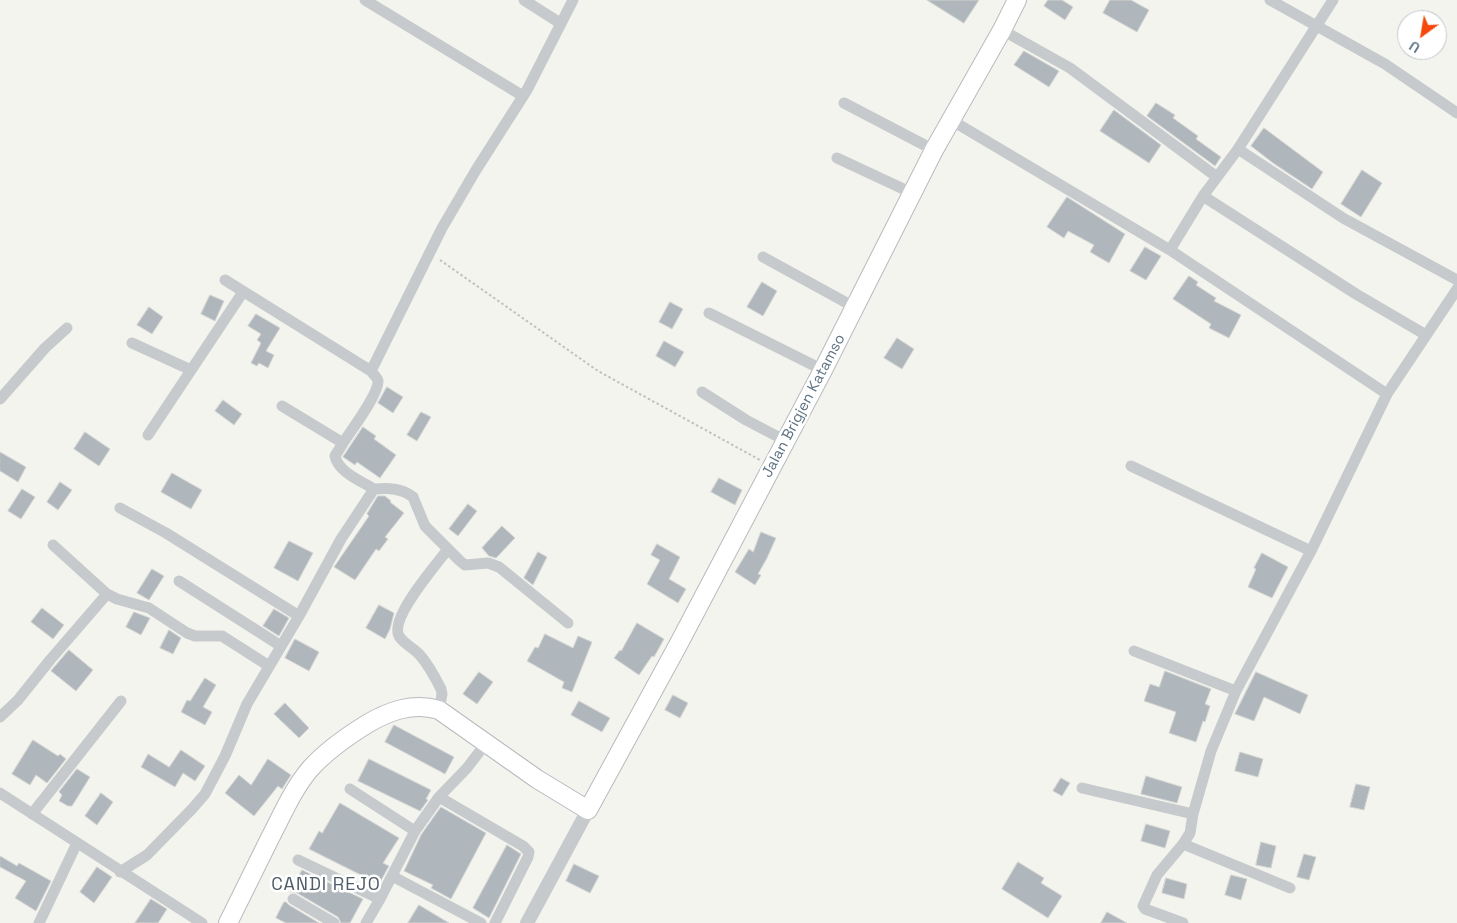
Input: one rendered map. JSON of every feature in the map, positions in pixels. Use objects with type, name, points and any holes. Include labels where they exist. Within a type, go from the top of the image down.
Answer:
[{"type":"main road","name":"Jalan Brigjen Katamso","points":[[588,810],[856,308],[934,150],[1017,0]]},
{"type":"main road","points":[[228,923],[285,808],[310,770],[329,750],[350,734],[389,712],[417,707],[430,707],[438,710],[537,778],[588,810]]},
{"type":"street","points":[[365,0],[524,96]]},
{"type":"street","points":[[524,0],[560,23]]},
{"type":"street","points":[[372,372],[430,253],[476,170],[524,96],[573,0]]},
{"type":"street","points":[[1270,0],[1385,64],[1457,113]]},
{"type":"street","points":[[1170,250],[1203,196],[1238,149],[1333,0]]},
{"type":"street","points":[[1002,30],[1070,68],[1217,177]]},
{"type":"street","points":[[844,103],[934,150]]},
{"type":"street","points":[[951,120],[1170,250],[1387,394]]},
{"type":"street","points":[[1238,149],[1344,218],[1457,280]]},
{"type":"street","points":[[837,158],[912,192]]},
{"type":"street","points":[[1203,196],[1356,294],[1426,335]]},
{"type":"street","points":[[763,257],[856,308]]},
{"type":"street","points":[[225,280],[372,372],[377,377],[378,387],[335,456],[336,462],[345,471],[374,489],[390,488],[414,497],[425,526],[465,565],[488,563],[499,567],[568,623]]},
{"type":"street","points":[[1183,923],[1145,910],[1143,906],[1157,875],[1190,833],[1193,814],[1211,751],[1236,691],[1311,551],[1387,394],[1457,289]]},
{"type":"street","points":[[148,434],[243,292]]},
{"type":"street","points":[[709,313],[823,370]]},
{"type":"street","points":[[0,399],[46,348],[67,328]]},
{"type":"street","points":[[132,343],[191,370]]},
{"type":"street","points":[[702,392],[746,420],[786,441]]},
{"type":"street","points":[[282,406],[343,443]]},
{"type":"street","points":[[1131,466],[1311,551]]},
{"type":"street","points":[[120,872],[147,855],[192,809],[213,782],[247,704],[299,616],[341,539],[374,489]]},
{"type":"street","points":[[120,508],[166,533],[299,616]]},
{"type":"street","points":[[53,544],[107,594],[116,599],[149,608],[195,636],[222,636],[269,666]]},
{"type":"street","points":[[438,710],[442,694],[438,683],[427,664],[418,653],[399,637],[397,630],[404,608],[448,549]]},
{"type":"street","points":[[179,580],[281,646]]},
{"type":"street","points":[[0,718],[18,700],[107,594]]},
{"type":"street","points":[[1134,651],[1236,691]]},
{"type":"street","points":[[32,814],[121,701]]},
{"type":"street","points":[[371,921],[415,830],[439,797],[467,768],[486,743]]},
{"type":"street","points":[[1082,788],[1193,814]]},
{"type":"street","points":[[350,789],[415,830]]},
{"type":"street","points":[[0,793],[202,923]]},
{"type":"street","points":[[439,797],[523,846],[529,852],[495,923]]},
{"type":"street","points":[[528,923],[588,810]]},
{"type":"street","points":[[39,923],[77,844]]},
{"type":"street","points":[[1183,844],[1290,888]]},
{"type":"street","points":[[298,860],[380,900]]},
{"type":"street","points":[[392,876],[480,923]]},
{"type":"street","points":[[293,899],[334,923]]},
{"type":"path","points":[[430,253],[598,371],[772,467]]},
{"type":"building","points":[[927,0],[979,0],[964,23]]},
{"type":"building","points":[[1048,0],[1062,0],[1073,7],[1065,20],[1044,6]]},
{"type":"building","points":[[1110,0],[1131,0],[1149,10],[1137,32],[1103,13]]},
{"type":"building","points":[[1024,51],[1059,71],[1049,87],[1014,65]]},
{"type":"building","points":[[1156,103],[1175,115],[1173,118],[1198,136],[1196,139],[1221,157],[1215,166],[1147,116]]},
{"type":"building","points":[[1114,110],[1161,145],[1149,163],[1100,131]]},
{"type":"building","points":[[1264,128],[1323,172],[1312,189],[1251,146]]},
{"type":"building","points":[[1362,170],[1382,183],[1361,217],[1341,204]]},
{"type":"building","points":[[1067,197],[1125,234],[1109,263],[1090,252],[1094,245],[1068,231],[1064,238],[1047,227]]},
{"type":"building","points":[[1145,247],[1161,256],[1146,280],[1130,271]]},
{"type":"building","points":[[1189,276],[1198,282],[1196,285],[1216,298],[1214,301],[1241,315],[1229,338],[1209,328],[1211,324],[1173,299]]},
{"type":"building","points":[[762,282],[777,291],[763,316],[747,307]]},
{"type":"building","points":[[210,295],[224,301],[215,321],[201,314]]},
{"type":"building","points":[[670,302],[683,309],[672,329],[659,322]]},
{"type":"building","points":[[149,307],[163,317],[152,334],[137,325]]},
{"type":"building","points":[[256,314],[280,328],[266,351],[274,355],[268,368],[259,363],[257,366],[251,363],[261,343],[257,340],[261,334],[248,326]]},
{"type":"building","points":[[897,338],[914,349],[902,369],[884,358]]},
{"type":"building","points":[[664,341],[684,352],[675,367],[656,356]]},
{"type":"building","points":[[387,387],[403,397],[393,413],[378,403]]},
{"type":"building","points":[[223,400],[242,414],[234,425],[215,411]]},
{"type":"building","points":[[421,412],[431,417],[417,441],[407,435]]},
{"type":"building","points":[[363,427],[376,436],[374,439],[396,455],[380,478],[357,462],[355,465],[343,457]]},
{"type":"building","points":[[85,432],[110,449],[99,466],[74,449]]},
{"type":"building","points":[[0,452],[26,467],[18,482],[0,471]]},
{"type":"building","points":[[172,473],[202,490],[191,509],[161,492]]},
{"type":"building","points":[[719,478],[742,490],[735,505],[711,492]]},
{"type":"building","points":[[60,482],[72,490],[58,510],[47,502]]},
{"type":"building","points":[[22,489],[35,497],[21,519],[8,511]]},
{"type":"building","points":[[378,496],[385,496],[404,513],[385,537],[388,539],[379,551],[376,549],[355,580],[334,567],[369,516],[367,514]]},
{"type":"building","points":[[468,504],[477,511],[458,536],[449,529]]},
{"type":"building","points":[[502,526],[515,538],[496,558],[489,556],[482,548]]},
{"type":"building","points":[[761,532],[776,538],[758,574],[761,575],[755,585],[735,572],[749,549],[753,552]]},
{"type":"building","points":[[289,541],[313,553],[298,581],[274,568]]},
{"type":"building","points":[[657,544],[680,557],[669,579],[686,589],[678,603],[647,584],[660,560],[651,555]]},
{"type":"building","points":[[538,552],[547,557],[533,585],[524,578]]},
{"type":"building","points":[[1262,553],[1288,567],[1272,598],[1248,587],[1256,569],[1254,568]]},
{"type":"building","points":[[152,569],[164,576],[149,600],[137,593]]},
{"type":"building","points":[[379,605],[394,613],[385,639],[366,628]]},
{"type":"building","points":[[42,608],[64,625],[53,639],[31,622]]},
{"type":"building","points":[[274,609],[289,618],[279,636],[263,626]]},
{"type":"building","points":[[134,612],[150,618],[141,635],[126,627]]},
{"type":"building","points":[[637,623],[664,639],[654,657],[652,656],[639,675],[614,658],[621,651]]},
{"type":"building","points":[[169,630],[181,638],[173,654],[160,648]]},
{"type":"building","points":[[545,634],[573,648],[578,636],[592,642],[572,692],[562,688],[564,682],[527,661],[535,647],[538,648]]},
{"type":"building","points":[[295,639],[319,652],[309,671],[285,658]]},
{"type":"building","points":[[69,650],[93,670],[76,691],[51,671]]},
{"type":"building","points":[[1165,671],[1211,689],[1205,704],[1210,706],[1196,742],[1169,733],[1176,712],[1144,701],[1150,684],[1159,687]]},
{"type":"building","points":[[479,672],[493,682],[477,704],[463,694]]},
{"type":"building","points":[[1256,672],[1308,695],[1300,714],[1264,697],[1254,721],[1235,714]]},
{"type":"building","points":[[205,678],[216,685],[203,707],[212,712],[205,725],[181,712],[187,700],[190,701]]},
{"type":"building","points":[[673,695],[688,703],[680,718],[665,710]]},
{"type":"building","points":[[579,701],[610,718],[602,732],[571,715]]},
{"type":"building","points":[[285,703],[309,728],[299,738],[274,714]]},
{"type":"building","points":[[394,725],[454,757],[445,774],[385,742]]},
{"type":"building","points":[[33,740],[66,759],[47,783],[36,775],[30,785],[12,774]]},
{"type":"building","points":[[181,750],[205,766],[195,781],[183,773],[175,787],[141,767],[148,754],[169,767]]},
{"type":"building","points":[[1240,752],[1263,759],[1258,777],[1235,771]]},
{"type":"building","points":[[268,759],[291,775],[282,789],[278,786],[254,816],[225,793],[239,775],[251,785]]},
{"type":"building","points":[[369,759],[431,790],[426,799],[428,800],[420,811],[358,781]]},
{"type":"building","points":[[77,769],[90,777],[72,806],[68,806],[59,801],[62,795],[59,792]]},
{"type":"building","points":[[1146,776],[1182,787],[1177,803],[1141,794]]},
{"type":"building","points":[[1061,778],[1070,783],[1062,796],[1053,791]]},
{"type":"building","points":[[1356,784],[1370,787],[1364,810],[1350,807]]},
{"type":"building","points":[[101,793],[113,802],[97,825],[85,816]]},
{"type":"building","points":[[340,803],[399,838],[383,863],[389,866],[379,884],[309,849],[319,831],[322,833]]},
{"type":"building","points":[[441,807],[486,833],[451,899],[431,888],[433,885],[404,871],[421,835]]},
{"type":"building","points":[[1146,824],[1170,831],[1165,848],[1141,841]]},
{"type":"building","points":[[1261,842],[1276,846],[1271,868],[1256,865]]},
{"type":"building","points":[[507,845],[521,854],[489,918],[473,908]]},
{"type":"building","points":[[1304,854],[1316,857],[1309,880],[1297,877]]},
{"type":"building","points":[[0,856],[17,866],[19,863],[51,881],[36,911],[15,898],[26,881],[0,867]]},
{"type":"building","points":[[1018,862],[1044,878],[1041,883],[1062,896],[1048,918],[1002,889]]},
{"type":"building","points":[[574,864],[599,876],[590,893],[566,881]]},
{"type":"building","points":[[97,867],[112,877],[94,903],[80,892]]},
{"type":"building","points":[[302,870],[363,899],[350,923],[341,923],[338,917],[297,893],[291,892]]},
{"type":"building","points":[[1231,875],[1247,879],[1241,900],[1225,895]]},
{"type":"building","points":[[1166,878],[1187,884],[1184,899],[1162,893]]},
{"type":"building","points":[[151,899],[167,909],[158,923],[135,923]]},
{"type":"building","points":[[284,902],[319,923],[286,923],[276,918]]},
{"type":"building","points":[[419,905],[449,923],[408,923]]},
{"type":"building","points":[[1107,912],[1127,923],[1101,923]]},
{"type":"district","name":"CANDI REJO","points":[[326,885]]}]
